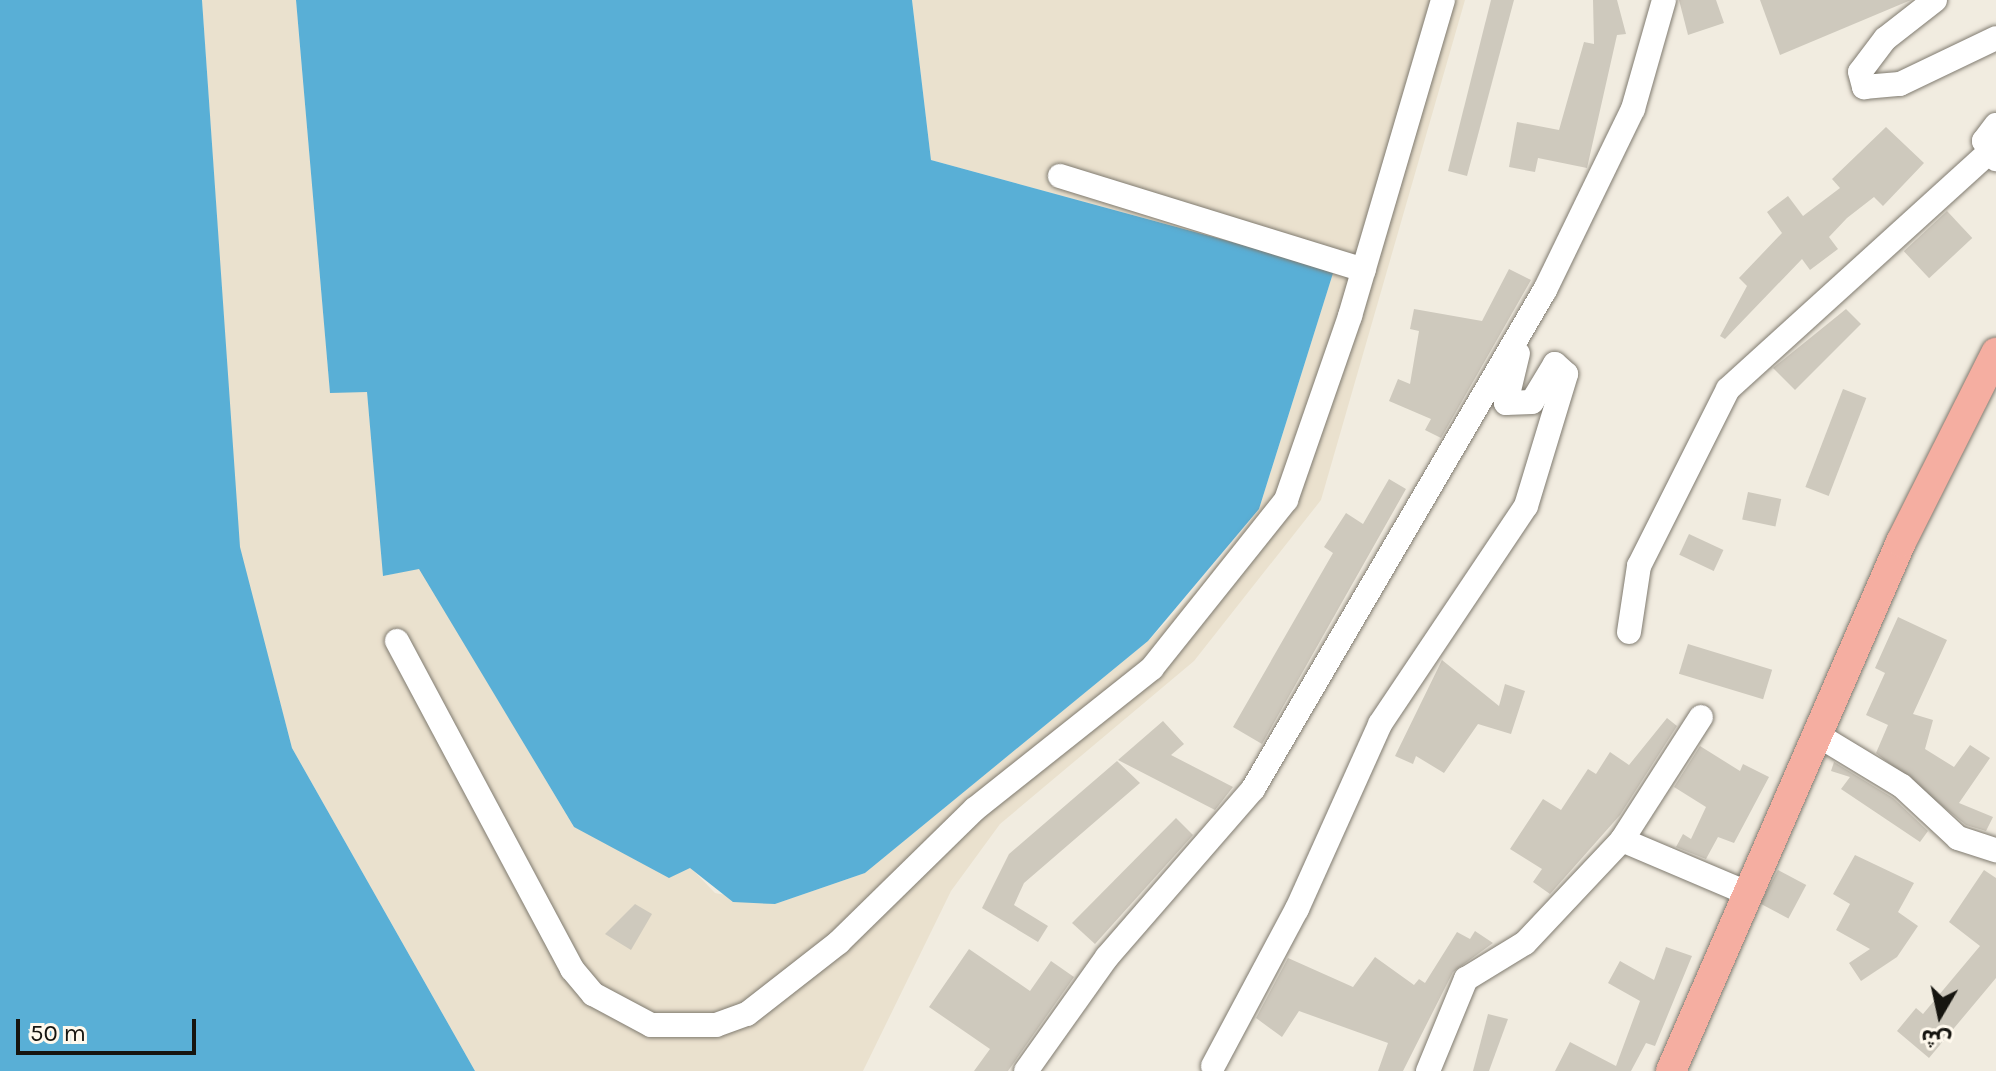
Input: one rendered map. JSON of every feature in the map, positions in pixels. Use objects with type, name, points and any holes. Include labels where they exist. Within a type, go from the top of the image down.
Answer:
[{"type":"main road","points":[[1671,1071],[1816,734],[1996,353]]},
{"type":"street","points":[[397,641],[572,969],[593,994],[651,1025],[684,1029],[747,1014],[839,942],[975,809],[1152,668],[1286,500],[1364,270],[1443,0]]},
{"type":"street","points":[[1645,0],[1653,26]]},
{"type":"street","points":[[1026,1071],[1107,957],[1253,789],[1528,320],[1633,109],[1653,26],[1664,0]]},
{"type":"street","points":[[1935,0],[1885,39],[1860,72],[1864,87],[1900,84],[1996,38]]},
{"type":"street","points":[[1629,632],[1639,566],[1728,389],[1992,156],[1984,136],[1996,125]]},
{"type":"street","points":[[1060,176],[1364,270]]},
{"type":"street","points":[[1213,1066],[1297,909],[1380,724],[1526,506],[1566,374],[1555,364],[1532,402],[1506,403],[1528,320]]},
{"type":"street","points":[[1428,1071],[1466,979],[1525,943],[1622,840],[1701,717]]},
{"type":"street","points":[[1816,734],[1902,786],[1958,838],[1996,850]]},
{"type":"street","points":[[1622,840],[1747,893]]},
{"type":"shaded area","points":[[202,0],[296,0],[330,392],[367,392],[384,576],[419,568],[574,827],[690,867],[715,893],[775,904],[865,873],[1148,641],[1199,588],[1259,509],[1334,270],[931,160],[912,0],[1465,0],[1321,500],[1194,661],[1000,824],[951,891],[863,1071],[475,1071],[292,748],[239,547]]},
{"type":"water","points":[[0,0],[202,0],[240,547],[292,748],[475,1071],[0,1071]]},
{"type":"water","points":[[296,0],[912,0],[931,160],[1334,270],[1259,509],[1148,641],[865,873],[775,904],[733,902],[690,868],[669,878],[574,827],[419,569],[383,576],[367,392],[330,393]]},
{"type":"building","points":[[1491,0],[1514,0],[1467,176],[1448,171]]},
{"type":"building","points":[[1593,0],[1617,0],[1626,34],[1617,35],[1587,168],[1538,158],[1535,172],[1509,167],[1517,122],[1559,130],[1584,42],[1594,44]]},
{"type":"building","points":[[1679,0],[1716,0],[1724,23],[1688,35]]},
{"type":"building","points":[[1760,0],[1911,0],[1780,55]]},
{"type":"building","points":[[1886,127],[1924,163],[1883,206],[1874,197],[1847,218],[1829,237],[1838,249],[1810,270],[1802,259],[1725,339],[1720,336],[1747,286],[1739,278],[1782,233],[1767,212],[1788,196],[1803,216],[1840,188],[1832,179]]},
{"type":"building","points":[[1947,211],[1972,238],[1929,278],[1904,251]]},
{"type":"building","points":[[1509,269],[1531,280],[1441,438],[1425,430],[1431,419],[1389,401],[1398,379],[1410,384],[1419,331],[1410,329],[1414,309],[1482,321]]},
{"type":"building","points":[[1846,309],[1861,324],[1795,390],[1773,368]]},
{"type":"building","points":[[1843,389],[1866,398],[1829,496],[1805,487]]},
{"type":"building","points":[[1389,479],[1406,489],[1262,744],[1233,727],[1333,553],[1324,547],[1346,513],[1363,524]]},
{"type":"building","points":[[1748,492],[1781,499],[1775,526],[1742,519]]},
{"type":"building","points":[[1689,534],[1723,550],[1714,571],[1679,555]]},
{"type":"building","points":[[1898,617],[1947,640],[1913,714],[1933,720],[1925,749],[1954,767],[1970,745],[1990,758],[1959,803],[1993,817],[1986,831],[1966,825],[1876,753],[1888,725],[1866,715],[1885,673],[1875,668]]},
{"type":"building","points":[[1688,644],[1772,670],[1763,699],[1679,674]]},
{"type":"building","points":[[1442,660],[1499,706],[1505,684],[1525,691],[1511,734],[1478,724],[1444,773],[1416,756],[1413,764],[1395,756]]},
{"type":"building","points":[[1667,718],[1677,726],[1620,815],[1550,894],[1533,882],[1542,869],[1510,849],[1543,799],[1561,810],[1588,769],[1596,774],[1610,752],[1629,765]]},
{"type":"building","points":[[1163,721],[1184,744],[1171,755],[1233,787],[1215,810],[1118,760]]},
{"type":"building","points":[[1700,746],[1740,771],[1743,764],[1769,777],[1734,843],[1718,837],[1706,859],[1676,847],[1683,834],[1691,839],[1706,807],[1674,787]]},
{"type":"building","points":[[1117,761],[1140,783],[1024,883],[1014,905],[1048,926],[1038,942],[982,908],[1009,854]]},
{"type":"building","points":[[1834,762],[1893,798],[1928,831],[1920,842],[1841,789],[1850,777],[1831,771]]},
{"type":"building","points":[[1176,818],[1193,835],[1095,944],[1072,923]]},
{"type":"building","points":[[1855,855],[1914,883],[1898,912],[1918,926],[1897,957],[1861,981],[1849,963],[1870,949],[1836,930],[1850,904],[1833,894]]},
{"type":"building","points":[[1778,870],[1806,885],[1788,919],[1760,904]]},
{"type":"building","points":[[1984,870],[1996,878],[1996,978],[1929,1058],[1897,1031],[1916,1008],[1923,1014],[1980,946],[1949,922]]},
{"type":"building","points":[[635,904],[652,914],[631,950],[605,934]]},
{"type":"building","points":[[1475,931],[1493,943],[1453,972],[1403,1071],[1378,1071],[1388,1043],[1299,1011],[1282,1037],[1256,1018],[1288,958],[1353,987],[1375,957],[1414,985],[1419,979],[1425,983],[1457,932],[1470,939]]},
{"type":"building","points":[[1666,947],[1692,956],[1655,1046],[1646,1043],[1631,1071],[1555,1071],[1570,1042],[1616,1066],[1640,1001],[1608,983],[1620,961],[1654,980]]},
{"type":"building","points":[[969,949],[1030,991],[1051,961],[1074,977],[1008,1071],[974,1071],[990,1049],[929,1007]]},
{"type":"building","points":[[1488,1014],[1508,1019],[1489,1071],[1473,1071]]}]
